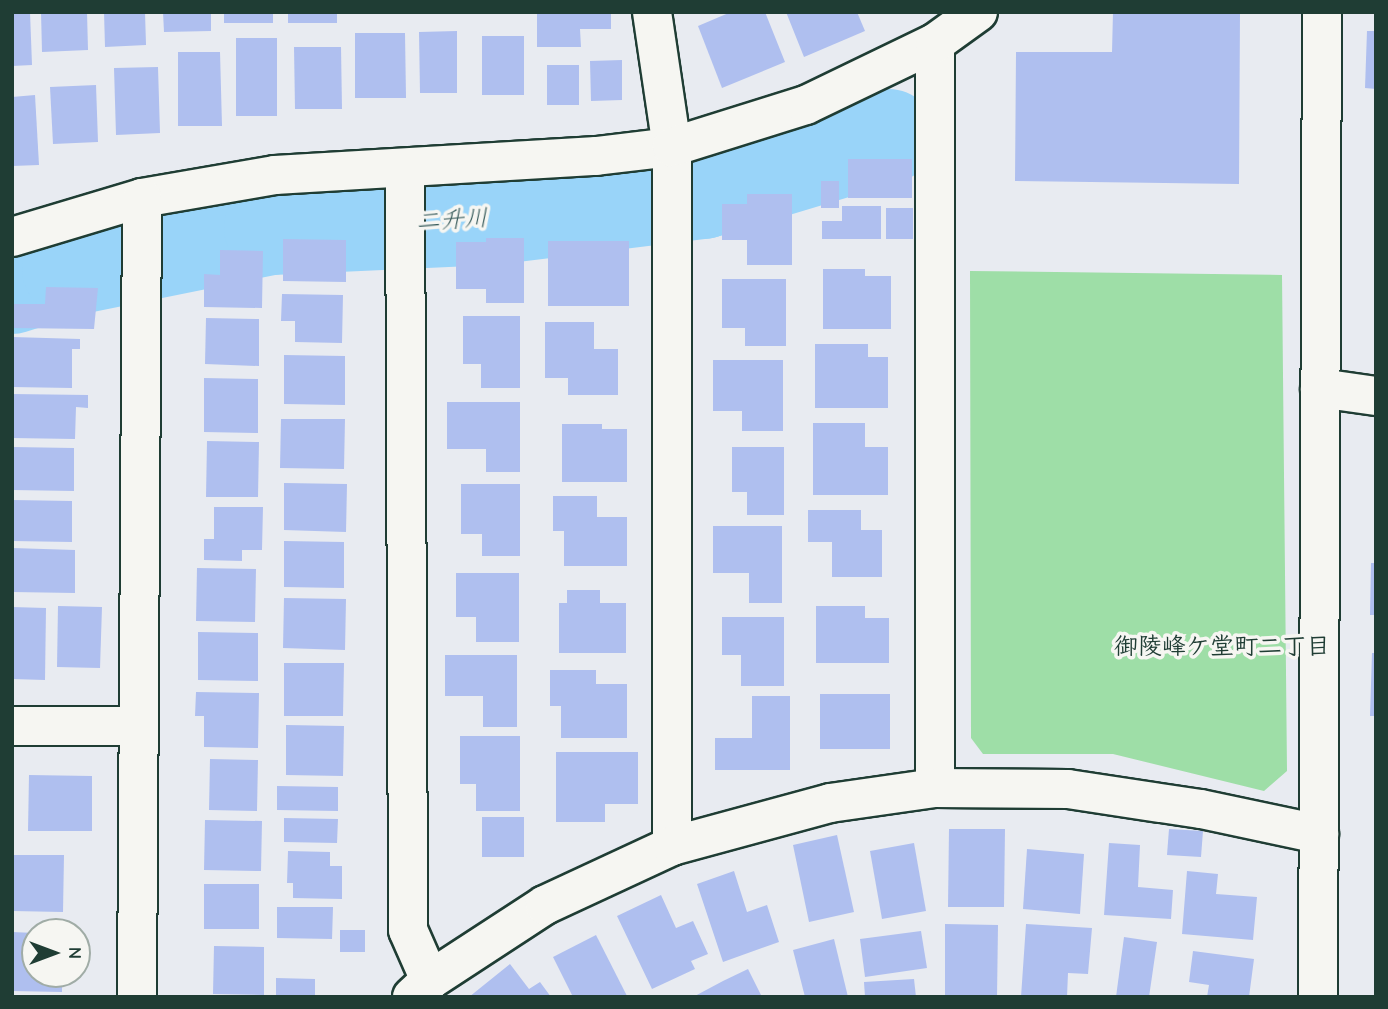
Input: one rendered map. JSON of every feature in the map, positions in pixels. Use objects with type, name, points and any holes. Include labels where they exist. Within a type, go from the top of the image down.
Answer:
[{"type":"street","points":[[652,12],[672,147],[672,846]]},
{"type":"street","points":[[12,237],[142,198],[275,175],[596,156],[672,147],[806,105],[935,43],[978,12]]},
{"type":"street","points":[[1318,997],[1322,12]]},
{"type":"street","points":[[935,43],[935,788]]},
{"type":"street","points":[[405,168],[408,930],[421,988],[545,905],[672,846],[830,803],[935,788],[1068,789],[1201,808],[1318,834]]},
{"type":"street","points":[[137,997],[142,198]]},
{"type":"street","points":[[1320,388],[1376,396]]},
{"type":"street","points":[[12,726],[138,726]]},
{"type":"green space","points":[[970,271],[1282,275],[1287,771],[1264,791],[1113,754],[983,754],[971,738]]},
{"type":"building","points":[[12,12],[30,12],[32,65],[12,66]]},
{"type":"building","points":[[41,12],[87,12],[88,50],[42,52]]},
{"type":"building","points":[[104,12],[145,12],[146,45],[105,47]]},
{"type":"building","points":[[163,12],[211,12],[211,31],[164,32]]},
{"type":"building","points":[[224,12],[273,12],[273,23],[224,23]]},
{"type":"building","points":[[288,12],[337,12],[337,23],[288,23]]},
{"type":"building","points":[[537,12],[611,12],[611,29],[580,29],[581,47],[537,47]]},
{"type":"building","points":[[731,12],[765,12],[785,62],[722,88],[698,26]]},
{"type":"building","points":[[786,12],[857,12],[865,31],[804,57]]},
{"type":"building","points":[[1113,12],[1240,12],[1239,184],[1015,181],[1016,52],[1112,52]]},
{"type":"building","points":[[457,31],[457,93],[420,93],[419,32]]},
{"type":"building","points":[[1367,31],[1376,31],[1376,89],[1365,88]]},
{"type":"building","points":[[355,33],[405,33],[406,98],[355,98]]},
{"type":"building","points":[[482,36],[524,36],[524,95],[482,95]]},
{"type":"building","points":[[236,38],[277,38],[277,116],[236,116]]},
{"type":"building","points":[[294,47],[341,47],[342,109],[295,109]]},
{"type":"building","points":[[178,52],[220,52],[222,126],[178,126]]},
{"type":"building","points":[[622,60],[622,100],[591,101],[590,61]]},
{"type":"building","points":[[547,65],[579,65],[579,105],[547,105]]},
{"type":"building","points":[[158,67],[160,133],[116,135],[114,68]]},
{"type":"building","points":[[96,85],[98,142],[53,144],[50,87]]},
{"type":"building","points":[[35,95],[39,165],[12,166],[12,97]]},
{"type":"building","points":[[848,159],[912,159],[912,198],[848,198]]},
{"type":"building","points":[[821,181],[839,181],[839,208],[821,208]]},
{"type":"building","points":[[747,194],[792,194],[792,265],[747,265],[747,240],[722,240],[722,204],[747,204]]},
{"type":"building","points":[[842,206],[881,206],[881,239],[822,239],[822,221],[842,221]]},
{"type":"building","points":[[886,208],[913,208],[913,239],[886,239]]},
{"type":"building","points":[[486,238],[524,238],[524,303],[486,303],[486,289],[456,289],[456,242],[486,242]]},
{"type":"building","points":[[283,239],[346,240],[346,282],[283,281]]},
{"type":"building","points":[[548,241],[629,241],[629,306],[548,306]]},
{"type":"building","points":[[220,250],[263,251],[262,308],[204,307],[204,274],[220,275]]},
{"type":"building","points":[[823,269],[865,269],[865,276],[891,276],[891,329],[823,329]]},
{"type":"building","points":[[722,279],[786,279],[786,346],[745,346],[745,328],[722,328]]},
{"type":"building","points":[[46,287],[98,288],[94,329],[12,328],[12,304],[45,304]]},
{"type":"building","points":[[282,294],[343,295],[342,343],[295,342],[295,321],[281,321]]},
{"type":"building","points":[[463,316],[520,316],[520,388],[481,388],[481,364],[463,364]]},
{"type":"building","points":[[206,318],[259,319],[259,366],[205,364]]},
{"type":"building","points":[[545,322],[594,322],[594,349],[618,349],[618,395],[568,395],[568,378],[545,378]]},
{"type":"building","points":[[12,337],[80,339],[80,349],[72,349],[72,388],[12,387]]},
{"type":"building","points":[[815,344],[868,344],[868,357],[888,357],[888,408],[815,408]]},
{"type":"building","points":[[284,355],[345,356],[345,405],[284,404]]},
{"type":"building","points":[[713,360],[783,360],[783,431],[742,431],[742,411],[713,411]]},
{"type":"building","points":[[204,378],[258,379],[258,433],[204,432]]},
{"type":"building","points":[[12,394],[88,395],[88,408],[76,407],[75,439],[12,438]]},
{"type":"building","points":[[447,402],[520,402],[520,472],[486,472],[486,449],[447,449]]},
{"type":"building","points":[[281,419],[345,419],[344,469],[280,468]]},
{"type":"building","points":[[813,423],[865,423],[865,447],[888,447],[888,495],[813,495]]},
{"type":"building","points":[[562,424],[602,424],[602,429],[627,429],[627,482],[562,482]]},
{"type":"building","points":[[207,441],[259,442],[258,497],[206,497]]},
{"type":"building","points":[[12,447],[74,448],[74,491],[12,490]]},
{"type":"building","points":[[732,447],[784,447],[784,515],[747,515],[747,492],[732,492]]},
{"type":"building","points":[[284,483],[347,484],[346,532],[284,530]]},
{"type":"building","points":[[461,484],[520,484],[520,556],[482,556],[482,534],[461,534]]},
{"type":"building","points":[[553,496],[597,496],[597,517],[627,517],[627,566],[564,566],[564,531],[553,531]]},
{"type":"building","points":[[12,500],[72,501],[72,542],[12,541]]},
{"type":"building","points":[[214,507],[263,507],[262,550],[242,550],[242,561],[204,560],[204,539],[214,539]]},
{"type":"building","points":[[808,510],[861,510],[861,530],[882,530],[882,577],[832,577],[832,542],[808,542]]},
{"type":"building","points":[[713,526],[782,526],[782,603],[749,603],[749,573],[713,573]]},
{"type":"building","points":[[284,541],[344,542],[344,588],[284,587]]},
{"type":"building","points":[[12,548],[75,550],[75,593],[12,592]]},
{"type":"building","points":[[1371,563],[1376,563],[1376,615],[1370,615]]},
{"type":"building","points":[[197,568],[256,569],[255,622],[196,621]]},
{"type":"building","points":[[456,573],[519,573],[519,642],[476,642],[476,617],[456,617]]},
{"type":"building","points":[[567,590],[600,590],[600,603],[626,603],[626,653],[559,653],[559,603],[567,603]]},
{"type":"building","points":[[284,598],[346,599],[345,650],[283,648]]},
{"type":"building","points":[[58,606],[102,607],[100,668],[57,667]]},
{"type":"building","points":[[816,606],[865,606],[865,618],[889,618],[889,663],[816,663]]},
{"type":"building","points":[[12,607],[46,608],[45,680],[12,679]]},
{"type":"building","points":[[722,617],[784,617],[784,686],[741,686],[741,655],[722,655]]},
{"type":"building","points":[[198,632],[258,633],[258,681],[198,680]]},
{"type":"building","points":[[1372,653],[1376,653],[1376,716],[1370,716]]},
{"type":"building","points":[[445,655],[517,655],[517,727],[483,727],[483,696],[445,696]]},
{"type":"building","points":[[284,663],[344,663],[343,716],[284,716]]},
{"type":"building","points":[[550,670],[596,670],[596,684],[627,684],[627,738],[561,738],[561,706],[550,706]]},
{"type":"building","points":[[196,692],[259,693],[258,748],[204,747],[204,716],[195,716]]},
{"type":"building","points":[[820,694],[890,694],[890,749],[820,749]]},
{"type":"building","points":[[752,696],[790,696],[790,770],[715,770],[715,738],[752,738]]},
{"type":"building","points":[[286,725],[344,726],[343,776],[286,775]]},
{"type":"building","points":[[460,736],[520,736],[520,811],[476,811],[476,784],[460,784]]},
{"type":"building","points":[[556,752],[638,752],[638,804],[605,804],[605,822],[556,822]]},
{"type":"building","points":[[210,759],[258,760],[257,811],[209,810]]},
{"type":"building","points":[[29,775],[92,776],[92,831],[28,831]]},
{"type":"building","points":[[277,786],[338,787],[338,811],[277,810]]},
{"type":"building","points":[[482,817],[524,817],[524,857],[482,857]]},
{"type":"building","points":[[284,818],[338,819],[337,843],[284,842]]},
{"type":"building","points":[[205,820],[262,821],[261,871],[204,870]]},
{"type":"building","points":[[949,829],[1005,829],[1004,907],[948,907]]},
{"type":"building","points":[[1169,829],[1203,831],[1201,857],[1167,855]]},
{"type":"building","points":[[837,835],[854,912],[809,922],[793,845]]},
{"type":"building","points":[[914,843],[926,911],[882,919],[870,851]]},
{"type":"building","points":[[1109,843],[1140,845],[1138,887],[1173,890],[1171,919],[1104,915]]},
{"type":"building","points":[[1027,849],[1084,854],[1080,914],[1023,909]]},
{"type":"building","points":[[288,851],[330,852],[330,866],[342,866],[342,899],[293,898],[293,883],[287,883]]},
{"type":"building","points":[[12,855],[64,855],[63,912],[12,911]]},
{"type":"building","points":[[734,871],[747,912],[767,905],[779,942],[723,962],[697,884]]},
{"type":"building","points":[[1187,871],[1218,874],[1216,894],[1257,897],[1253,940],[1182,934]]},
{"type":"building","points":[[204,884],[259,884],[259,929],[204,929]]},
{"type":"building","points":[[661,895],[676,928],[693,921],[708,954],[691,961],[695,969],[652,989],[617,916]]},
{"type":"building","points":[[277,907],[333,907],[332,939],[277,938]]},
{"type":"building","points":[[945,924],[998,925],[997,997],[945,997]]},
{"type":"building","points":[[1026,924],[1092,928],[1088,974],[1068,973],[1067,997],[1021,997]]},
{"type":"building","points":[[340,930],[365,930],[365,952],[340,952]]},
{"type":"building","points":[[921,931],[927,968],[865,977],[860,939]]},
{"type":"building","points":[[12,932],[21,932],[21,988],[62,988],[62,992],[12,991]]},
{"type":"building","points":[[596,935],[627,996],[625,997],[573,997],[553,957]]},
{"type":"building","points":[[1124,937],[1157,942],[1149,997],[1116,997]]},
{"type":"building","points":[[834,939],[848,997],[805,997],[793,950]]},
{"type":"building","points":[[214,946],[264,947],[264,995],[213,994]]},
{"type":"building","points":[[1193,951],[1254,959],[1249,997],[1207,997],[1209,985],[1189,982]]},
{"type":"building","points":[[510,964],[529,989],[540,982],[551,997],[469,997]]},
{"type":"building","points":[[748,969],[762,997],[693,997],[723,981]]},
{"type":"building","points":[[276,978],[315,979],[315,997],[276,997]]},
{"type":"building","points":[[914,979],[916,997],[865,997],[864,982]]},
{"type":"waterway","name":"二升川","points":[[12,287],[69,269],[271,228],[491,218],[703,192],[889,136]]},
{"type":"district","name":"御陵峰ケ堂町二丁目","points":[[1222,647]]}]
